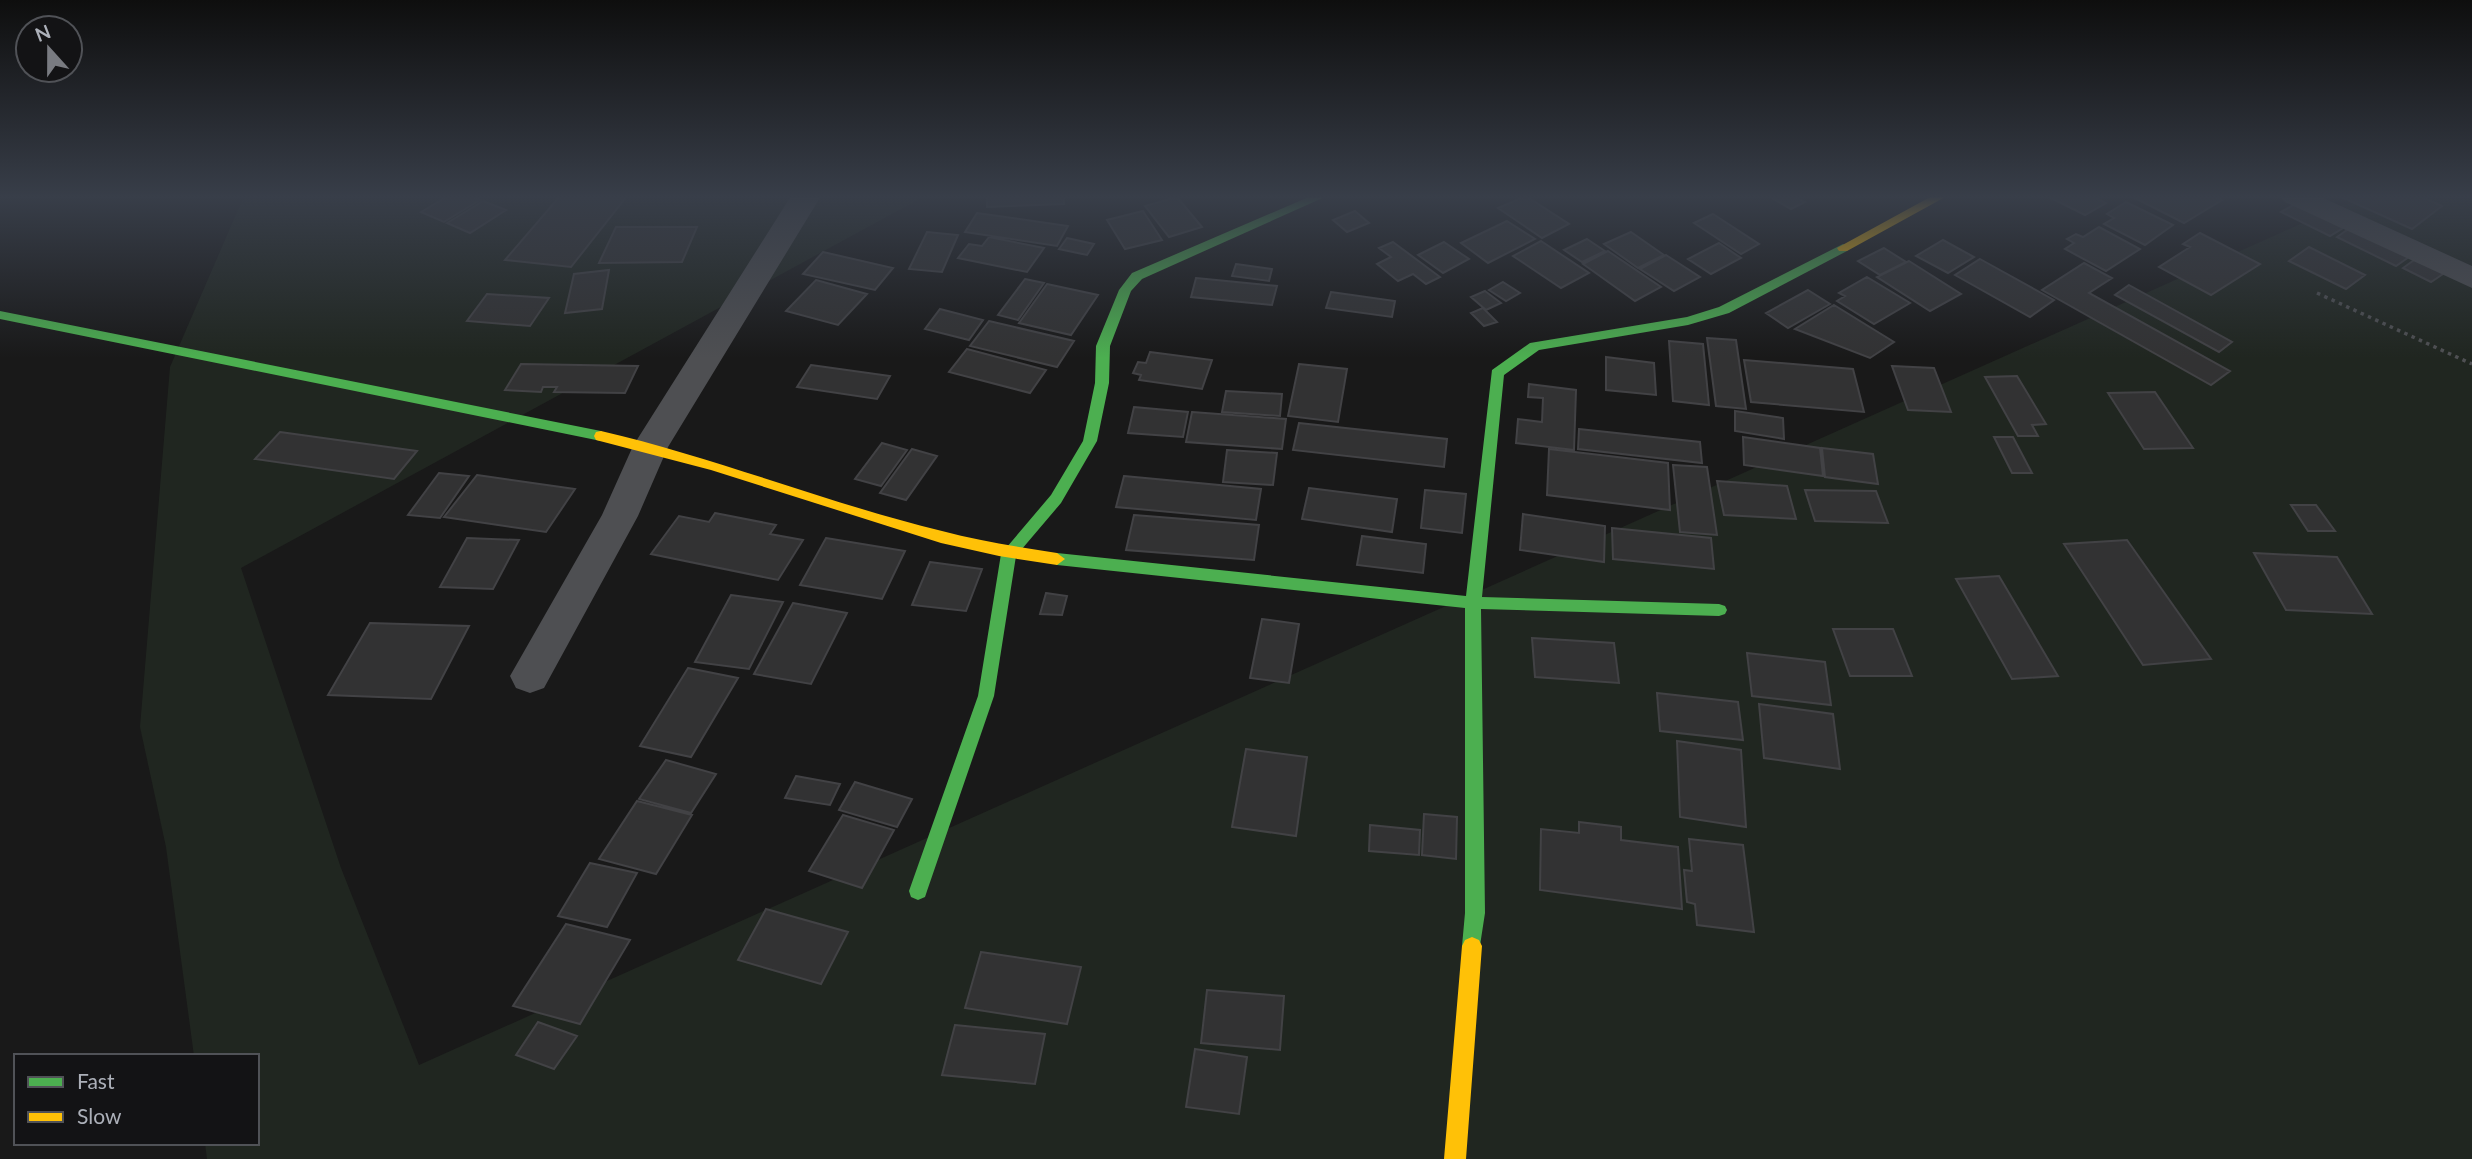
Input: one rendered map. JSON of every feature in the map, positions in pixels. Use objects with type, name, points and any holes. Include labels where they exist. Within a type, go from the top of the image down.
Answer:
[{"type":"street","points":[[530,676],[620,516],[651,446],[772,250]]},
{"type":"street","points":[[918,891],[986,696],[1009,554],[1056,499],[1090,441],[1102,383],[1103,346],[1125,290],[1137,276],[1197,250]]},
{"type":"street","points":[[1455,1159],[1475,913],[1473,603],[1497,373],[1535,346],[1688,321],[1724,310],[1838,250]]},
{"type":"street","points":[[2412,250],[2472,278]]},
{"type":"street","points":[[0,315],[651,446],[833,506],[1009,554],[1473,603],[1718,610]]},
{"type":"path","points":[[2317,293],[2472,364]]},
{"type":"shaded area","points":[[221,250],[826,250],[241,568],[341,868],[419,1065],[2242,250],[2472,250],[2472,1159],[207,1159],[205,1145],[259,1145],[259,1054],[194,1054],[166,847],[140,727],[170,367]]},
{"type":"building","points":[[514,250],[584,250],[571,267],[505,260]]},
{"type":"building","points":[[605,250],[687,250],[682,262],[599,263]]},
{"type":"building","points":[[918,250],[951,250],[942,272],[909,269]]},
{"type":"building","points":[[964,250],[1043,250],[1027,272],[958,258]]},
{"type":"building","points":[[1064,250],[1090,250],[1087,255]]},
{"type":"building","points":[[1382,250],[1404,250],[1440,277],[1426,284],[1413,274],[1398,281],[1377,264],[1391,257]]},
{"type":"building","points":[[1428,250],[1456,250],[1469,259],[1443,273],[1418,255]]},
{"type":"building","points":[[1471,250],[1513,250],[1488,263]]},
{"type":"building","points":[[1524,250],[1555,250],[1589,273],[1561,288],[1513,256]]},
{"type":"building","points":[[1564,250],[1605,251],[1582,262]]},
{"type":"building","points":[[1613,250],[1657,250],[1664,255],[1638,268]]},
{"type":"building","points":[[1705,250],[1729,250],[1741,258],[1711,274],[1688,259]]},
{"type":"building","points":[[1880,250],[1887,250],[1906,262],[1880,275],[1858,261]]},
{"type":"building","points":[[1926,250],[1961,250],[1974,257],[1948,273],[1916,256]]},
{"type":"building","points":[[2067,250],[2138,250],[2106,271]]},
{"type":"building","points":[[2185,250],[2233,250],[2260,264],[2211,295],[2159,267]]},
{"type":"building","points":[[2305,250],[2315,250],[2365,275],[2346,289],[2289,261]]},
{"type":"building","points":[[2364,250],[2395,250],[2409,257],[2396,266]]},
{"type":"building","points":[[1608,251],[1661,287],[1635,301],[1583,264]]},
{"type":"building","points":[[823,252],[893,268],[875,290],[803,274]]},
{"type":"building","points":[[1666,255],[1700,277],[1674,291],[1640,269]]},
{"type":"building","points":[[2417,258],[2446,272],[2431,282],[2403,268]]},
{"type":"building","points":[[1980,259],[2054,300],[2030,317],[1955,275]]},
{"type":"building","points":[[1909,261],[1961,294],[1930,311],[1877,277]]},
{"type":"building","points":[[2084,263],[2112,278],[2089,293],[2230,371],[2211,385],[2042,290]]},
{"type":"building","points":[[1236,264],[1272,269],[1269,281],[1232,276]]},
{"type":"building","points":[[609,270],[602,309],[565,313],[574,274]]},
{"type":"building","points":[[1867,277],[1910,303],[1874,324],[1837,301],[1845,296],[1839,293]]},
{"type":"building","points":[[1196,278],[1277,286],[1272,305],[1191,297]]},
{"type":"building","points":[[1025,279],[1044,283],[1018,320],[998,315]]},
{"type":"building","points":[[816,280],[867,294],[838,325],[786,311]]},
{"type":"building","points":[[1503,282],[1520,293],[1506,301],[1489,290]]},
{"type":"building","points":[[1047,284],[1098,295],[1071,335],[1019,323]]},
{"type":"building","points":[[2129,285],[2232,342],[2219,352],[2115,295]]},
{"type":"building","points":[[1808,290],[1830,304],[1788,328],[1766,313]]},
{"type":"building","points":[[1485,291],[1501,303],[1486,310],[1471,297]]},
{"type":"building","points":[[1331,292],[1395,301],[1392,317],[1326,308]]},
{"type":"building","points":[[487,294],[549,298],[530,326],[467,321]]},
{"type":"building","points":[[1834,305],[1894,342],[1870,358],[1795,329]]},
{"type":"building","points":[[1483,308],[1497,322],[1484,326],[1471,313]]},
{"type":"building","points":[[940,309],[983,320],[969,340],[925,329]]},
{"type":"building","points":[[989,321],[1074,341],[1057,367],[970,346]]},
{"type":"building","points":[[1707,338],[1736,340],[1746,409],[1716,406]]},
{"type":"building","points":[[1669,341],[1703,344],[1709,405],[1673,401]]},
{"type":"building","points":[[967,349],[1046,370],[1030,393],[949,372]]},
{"type":"building","points":[[1150,352],[1212,360],[1202,389],[1139,380],[1141,375],[1133,373],[1138,362],[1146,363]]},
{"type":"building","points":[[1606,357],[1654,363],[1656,395],[1606,390]]},
{"type":"building","points":[[1744,360],[1853,369],[1864,412],[1751,402]]},
{"type":"building","points":[[521,364],[638,366],[625,393],[554,392],[557,387],[543,387],[541,392],[505,390]]},
{"type":"building","points":[[1299,364],[1347,369],[1338,422],[1288,416]]},
{"type":"building","points":[[811,365],[890,376],[877,399],[797,387]]},
{"type":"building","points":[[1892,366],[1934,368],[1951,412],[1908,410]]},
{"type":"building","points":[[2017,376],[2046,424],[2032,425],[2038,436],[2018,436],[1985,377]]},
{"type":"building","points":[[1529,384],[1576,390],[1574,450],[1516,443],[1518,419],[1542,422],[1543,398],[1528,397]]},
{"type":"building","points":[[1226,391],[1282,394],[1280,416],[1222,412]]},
{"type":"building","points":[[2155,392],[2193,448],[2144,449],[2108,393]]},
{"type":"building","points":[[1134,407],[1188,412],[1183,437],[1128,433]]},
{"type":"building","points":[[1735,411],[1783,418],[1784,439],[1735,431]]},
{"type":"building","points":[[1192,412],[1286,419],[1282,449],[1186,442]]},
{"type":"building","points":[[1299,423],[1447,439],[1444,467],[1293,450]]},
{"type":"building","points":[[1579,429],[1700,442],[1702,463],[1578,449]]},
{"type":"building","points":[[280,432],[417,451],[394,479],[255,459]]},
{"type":"building","points":[[1743,437],[1820,448],[1823,476],[1744,465]]},
{"type":"building","points":[[1994,437],[2013,437],[2032,473],[2012,473]]},
{"type":"building","points":[[882,443],[907,450],[881,486],[855,479]]},
{"type":"building","points":[[1822,448],[1873,454],[1878,484],[1825,477]]},
{"type":"building","points":[[912,449],[937,456],[906,500],[880,493]]},
{"type":"building","points":[[1549,449],[1668,463],[1670,510],[1547,495]]},
{"type":"building","points":[[1227,450],[1277,453],[1273,485],[1223,482]]},
{"type":"building","points":[[1673,465],[1707,467],[1717,535],[1680,532]]},
{"type":"building","points":[[439,473],[469,476],[440,518],[408,515]]},
{"type":"building","points":[[477,475],[575,489],[546,532],[444,517]]},
{"type":"building","points":[[1124,476],[1261,489],[1256,520],[1116,507]]},
{"type":"building","points":[[1717,481],[1787,486],[1796,519],[1724,515]]},
{"type":"building","points":[[1309,488],[1397,499],[1392,532],[1302,519]]},
{"type":"building","points":[[1425,490],[1466,494],[1462,533],[1421,528]]},
{"type":"building","points":[[1805,490],[1876,491],[1888,523],[1815,521]]},
{"type":"building","points":[[2291,505],[2316,505],[2335,531],[2308,531]]},
{"type":"building","points":[[715,513],[776,525],[770,534],[803,540],[778,580],[651,554],[679,516],[709,522]]},
{"type":"building","points":[[1523,514],[1605,526],[1604,562],[1520,550]]},
{"type":"building","points":[[1134,515],[1259,525],[1254,560],[1126,550]]},
{"type":"building","points":[[1612,528],[1711,538],[1714,569],[1613,559]]},
{"type":"building","points":[[1362,536],[1426,544],[1423,573],[1357,565]]},
{"type":"building","points":[[467,538],[519,540],[493,589],[440,587]]},
{"type":"building","points":[[826,538],[905,551],[882,599],[800,585]]},
{"type":"building","points":[[2127,540],[2211,659],[2143,665],[2064,544]]},
{"type":"building","points":[[2254,553],[2337,557],[2372,614],[2286,610]]},
{"type":"building","points":[[930,562],[982,569],[966,611],[912,605]]},
{"type":"building","points":[[1999,576],[2058,676],[2012,679],[1956,579]]},
{"type":"building","points":[[1046,593],[1067,596],[1062,615],[1040,614]]},
{"type":"building","points":[[731,595],[783,602],[749,669],[695,662]]},
{"type":"building","points":[[793,603],[847,613],[811,684],[754,674]]},
{"type":"building","points":[[1262,619],[1299,624],[1289,683],[1250,678]]},
{"type":"building","points":[[370,623],[469,626],[431,699],[328,695]]},
{"type":"building","points":[[1833,629],[1893,629],[1912,676],[1850,676]]},
{"type":"building","points":[[1532,638],[1614,643],[1619,683],[1535,677]]},
{"type":"building","points":[[1747,653],[1825,662],[1831,705],[1752,696]]},
{"type":"building","points":[[688,668],[738,678],[691,757],[640,746]]},
{"type":"building","points":[[1657,693],[1738,702],[1743,740],[1660,731]]},
{"type":"building","points":[[1759,704],[1833,714],[1840,769],[1764,758]]},
{"type":"building","points":[[1677,741],[1741,750],[1746,827],[1680,817]]},
{"type":"building","points":[[1246,749],[1307,757],[1296,836],[1232,827]]},
{"type":"building","points":[[666,760],[716,774],[691,813],[639,799]]},
{"type":"building","points":[[796,776],[840,784],[830,805],[785,798]]},
{"type":"building","points":[[855,782],[912,799],[897,827],[839,810]]},
{"type":"building","points":[[637,801],[692,815],[656,874],[599,859]]},
{"type":"building","points":[[1424,814],[1457,817],[1456,859],[1422,855]]},
{"type":"building","points":[[843,815],[894,830],[862,888],[809,871]]},
{"type":"building","points":[[1579,822],[1621,827],[1621,840],[1678,847],[1682,909],[1540,890],[1541,829],[1579,833]]},
{"type":"building","points":[[1370,825],[1420,830],[1419,855],[1369,851]]},
{"type":"building","points":[[1689,839],[1743,845],[1754,932],[1697,925],[1695,904],[1687,902],[1684,870],[1692,871]]},
{"type":"building","points":[[590,863],[637,873],[607,927],[558,916]]},
{"type":"building","points":[[766,909],[848,932],[821,984],[738,960]]},
{"type":"building","points":[[566,924],[630,940],[580,1024],[513,1006]]},
{"type":"building","points":[[981,952],[1081,967],[1067,1024],[965,1008]]},
{"type":"building","points":[[1207,990],[1284,996],[1280,1050],[1201,1043]]},
{"type":"building","points":[[538,1022],[577,1036],[554,1069],[516,1055]]},
{"type":"building","points":[[955,1025],[1045,1034],[1035,1084],[942,1075]]},
{"type":"building","points":[[1195,1049],[1247,1057],[1239,1114],[1186,1107]]},
{"type":"traffic: fast","points":[[918,891],[986,696],[1009,554],[1056,499],[1090,441],[1102,383],[1103,346],[1125,290],[1137,276],[1197,250]]},
{"type":"traffic: fast","points":[[1472,946],[1475,913],[1473,603],[1497,373],[1535,346],[1688,321],[1724,310],[1839,250]]},
{"type":"traffic: fast","points":[[0,315],[601,436]]},
{"type":"traffic: fast","points":[[1057,559],[1473,603],[1719,610]]},
{"type":"traffic: slow","points":[[601,436],[658,449],[941,537],[1057,559]]},
{"type":"traffic: slow","points":[[1455,1159],[1472,946]]}]
